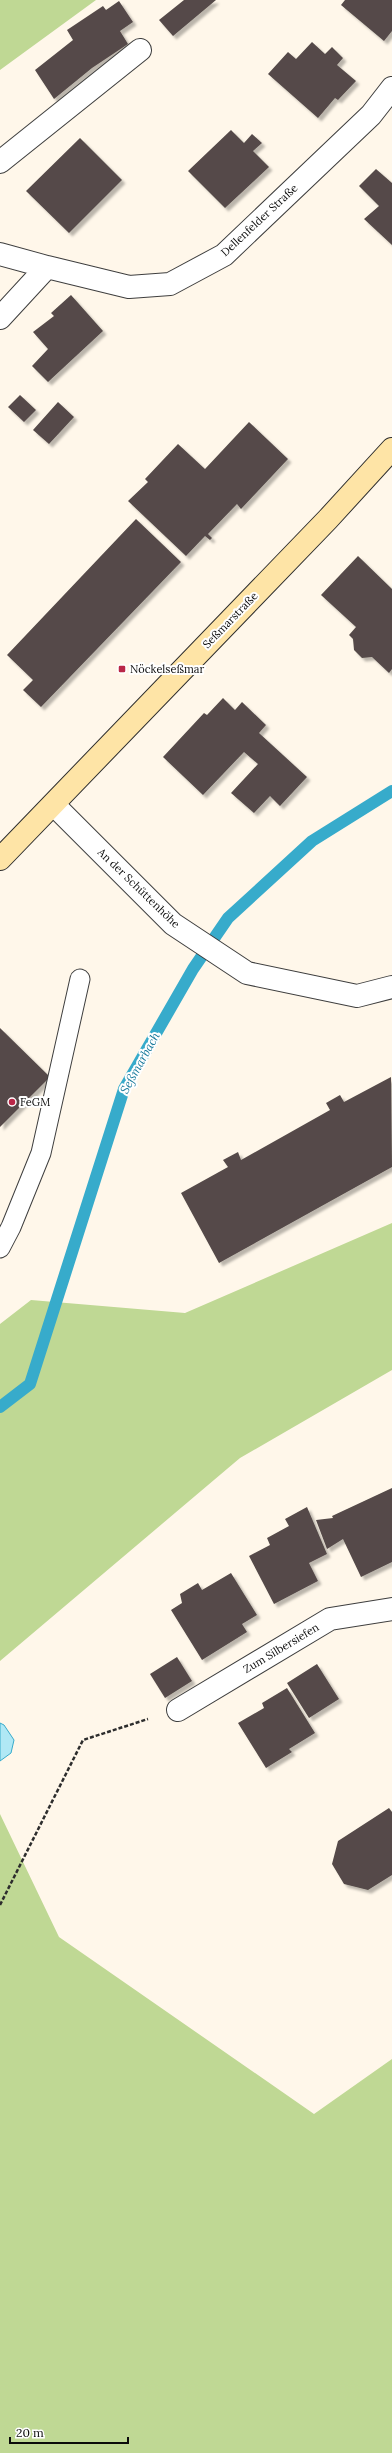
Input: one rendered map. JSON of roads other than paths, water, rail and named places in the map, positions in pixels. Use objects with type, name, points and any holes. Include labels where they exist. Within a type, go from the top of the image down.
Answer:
[{"type":"main road","name":"Seßmarstraße","points":[[0,859],[54,805],[171,680],[328,519],[392,449]]},
{"type":"street","points":[[0,162],[140,50]]},
{"type":"street","name":"Dellenfelder Straße","points":[[0,254],[129,287],[170,284],[224,255],[371,115],[392,88]]},
{"type":"street","points":[[0,318],[47,267]]},
{"type":"street","name":"An der Schüttenhöhe","points":[[54,805],[173,924],[247,974],[357,996],[392,987]]},
{"type":"street","name":"Zum Silbersiefen","points":[[178,1710],[330,1619],[392,1609]]},
{"type":"lane","points":[[0,1248],[11,1227],[41,1153],[80,979]]},
{"type":"water","points":[[0,1723],[4,1725],[14,1740],[11,1753],[0,1761]]},
{"type":"waterway","name":"Seßmarbach","points":[[0,1407],[30,1384],[124,1089],[193,969],[228,918],[312,841],[392,791]]},
{"type":"place","name":"Nöckelseßmar","points":[[122,669]]},
{"type":"place","name":"FeGM","points":[[12,1102]]}]
